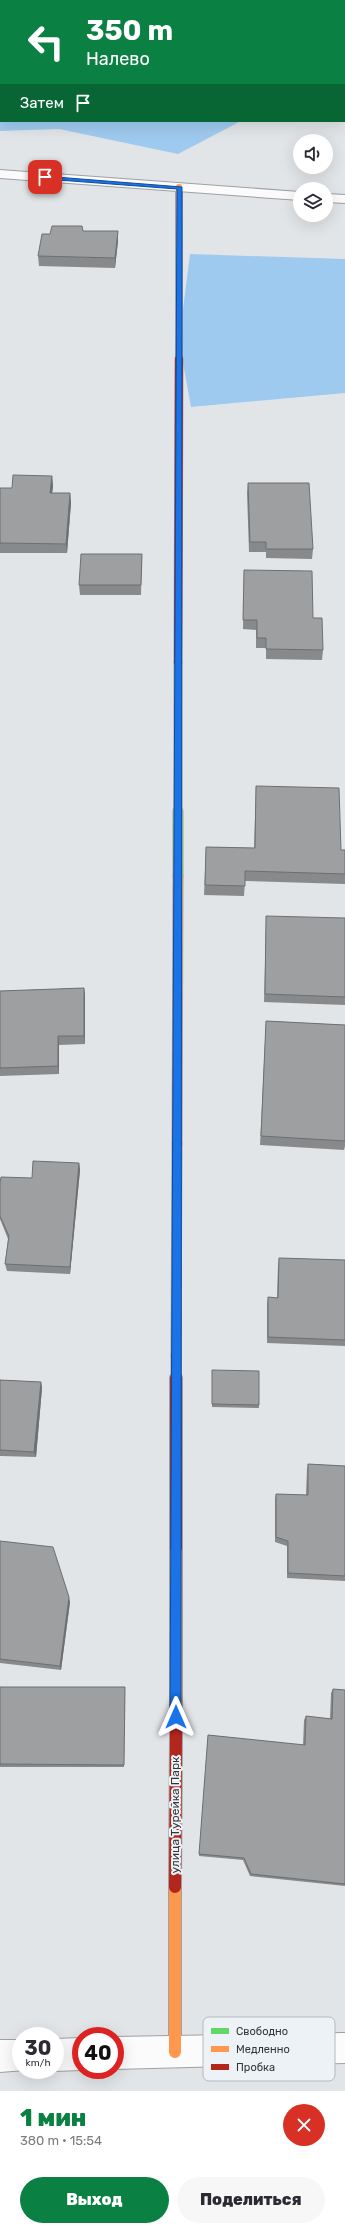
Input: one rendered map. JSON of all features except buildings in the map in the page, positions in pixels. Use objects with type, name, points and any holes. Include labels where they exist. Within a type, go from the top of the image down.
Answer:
[{"type":"street","points":[[0,174],[293,195]]},
{"type":"street","name":"улица Турейка Парк","points":[[175,2052],[180,187]]},
{"type":"street","points":[[333,198],[345,199]]},
{"type":"street","points":[[335,2048],[345,2048]]},
{"type":"street","points":[[124,2053],[203,2051]]},
{"type":"street","points":[[0,2056],[12,2056]]},
{"type":"shaded area","points":[[0,122],[239,122],[178,154],[59,129],[0,131]]},
{"type":"shaded area","points":[[190,254],[345,259],[345,393],[191,407],[179,341]]},
{"type":"traffic: fast","points":[[178,662],[178,876]]},
{"type":"traffic: fast","points":[[176,1356],[177,1144]]},
{"type":"traffic: slow","points":[[179,187],[179,344]]},
{"type":"traffic: slow","points":[[177,1144],[178,876]]},
{"type":"traffic: slow","points":[[176,1548],[176,1733]]},
{"type":"traffic: slow","points":[[175,1887],[175,2052]]},
{"type":"traffic: jam","points":[[178,662],[179,344]]},
{"type":"traffic: jam","points":[[176,1356],[176,1548]]},
{"type":"traffic: jam","points":[[175,1887],[176,1733]]},
{"type":"route","points":[[45,177],[180,187],[176,1717]]}]
